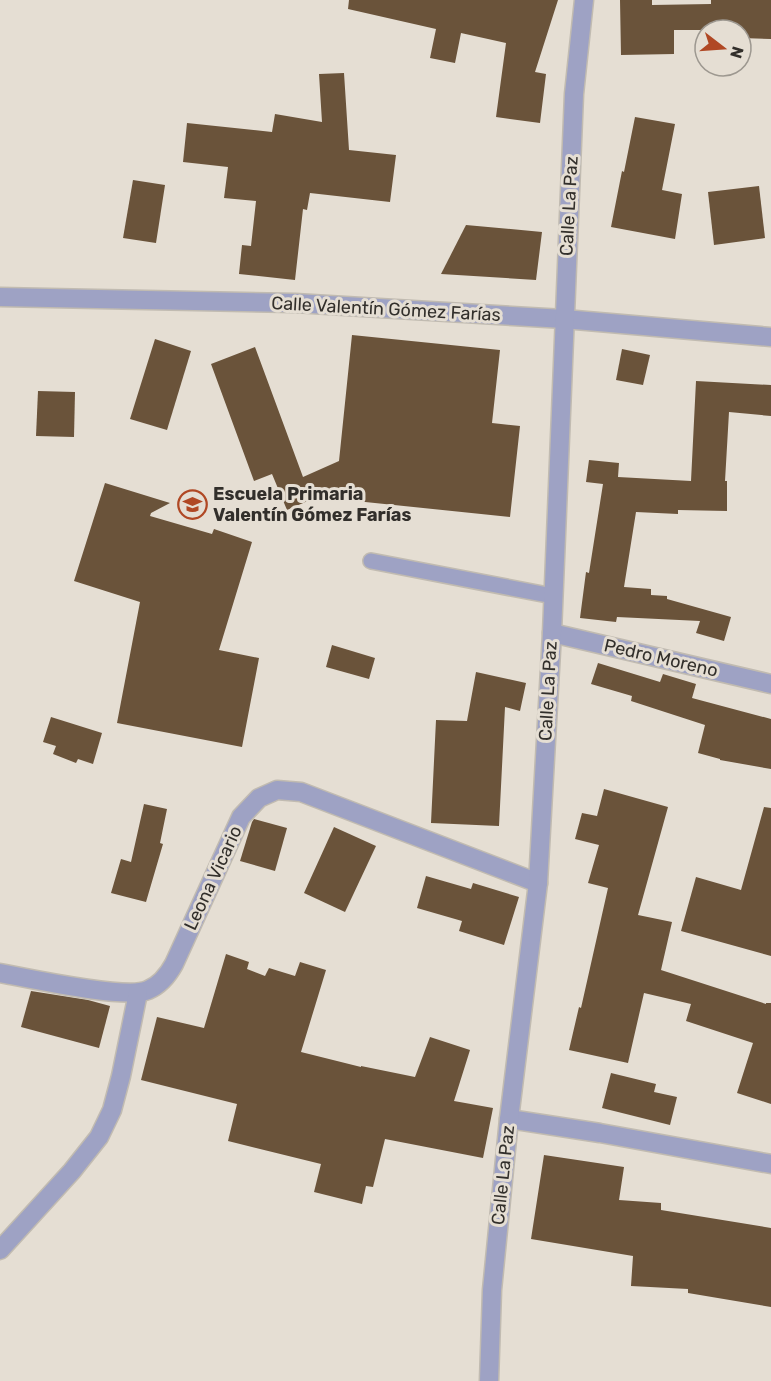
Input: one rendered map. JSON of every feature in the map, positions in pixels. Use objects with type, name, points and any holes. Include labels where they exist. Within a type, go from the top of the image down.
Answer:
[{"type":"street","name":"Calle La Paz","points":[[489,1381],[492,1290],[508,1119],[538,883],[552,633],[574,94],[584,0]]},
{"type":"street","name":"Calle Valentín Gómez Farías","points":[[0,297],[295,303],[564,319],[771,337]]},
{"type":"street","name":"Pedro Moreno","points":[[552,633],[771,684]]},
{"type":"street","name":"Leona Vicario","points":[[138,993],[149,990],[168,975],[241,817],[259,798],[277,790],[301,792],[538,883]]},
{"type":"street","points":[[0,972],[96,989],[138,993],[112,1110],[99,1137],[72,1171],[0,1250]]},
{"type":"street","points":[[508,1119],[771,1164]]},
{"type":"lane","points":[[370,561],[553,596]]},
{"type":"building","points":[[349,0],[558,0],[535,72],[546,74],[540,123],[496,117],[506,43],[461,33],[455,63],[430,58],[436,29],[348,9]]},
{"type":"building","points":[[620,0],[652,0],[652,5],[711,4],[711,0],[771,0],[771,39],[753,38],[753,18],[693,18],[693,30],[674,30],[674,54],[621,55]]},
{"type":"building","points":[[344,73],[349,150],[396,155],[390,202],[310,193],[307,210],[303,209],[295,280],[239,274],[242,245],[251,246],[256,201],[224,198],[228,167],[183,162],[187,123],[272,132],[275,114],[322,122],[319,74]]},
{"type":"building","points":[[635,117],[675,124],[662,190],[682,194],[675,239],[611,227]]},
{"type":"building","points":[[133,180],[165,185],[156,243],[123,238]]},
{"type":"building","points":[[759,186],[765,238],[714,245],[708,192]]},
{"type":"building","points":[[466,225],[542,232],[536,280],[441,274]]},
{"type":"building","points":[[352,335],[500,350],[492,423],[520,426],[510,517],[317,497],[287,510],[272,474],[254,481],[211,364],[255,347],[303,477],[339,461]]},
{"type":"building","points":[[155,339],[191,351],[167,430],[130,419]]},
{"type":"building","points":[[622,349],[650,355],[643,385],[616,380]]},
{"type":"building","points":[[696,381],[771,385],[771,416],[729,412],[725,481],[727,481],[727,511],[678,510],[678,514],[636,512],[624,587],[651,589],[651,595],[667,596],[667,599],[731,617],[724,641],[696,633],[700,621],[617,617],[616,622],[580,618],[586,572],[589,573],[603,484],[586,482],[589,460],[619,463],[618,477],[691,481]]},
{"type":"building","points":[[38,391],[75,392],[74,437],[36,436]]},
{"type":"building","points":[[105,483],[170,503],[151,513],[150,516],[212,534],[214,529],[252,542],[219,650],[259,658],[242,747],[117,723],[140,602],[74,581]]},
{"type":"building","points":[[332,645],[375,658],[369,679],[326,667]]},
{"type":"building","points":[[598,663],[660,682],[663,674],[696,684],[692,698],[771,719],[771,769],[720,760],[698,753],[705,725],[631,701],[632,696],[591,684]]},
{"type":"building","points":[[476,672],[526,683],[520,711],[505,707],[499,826],[431,823],[436,720],[467,721]]},
{"type":"building","points":[[51,717],[102,733],[93,764],[78,759],[76,763],[53,754],[56,746],[43,742]]},
{"type":"building","points":[[604,789],[668,807],[638,915],[672,922],[661,970],[766,1004],[771,1003],[771,1104],[737,1093],[753,1043],[686,1021],[691,1004],[644,993],[628,1063],[569,1050],[579,1007],[581,1008],[608,888],[588,883],[599,845],[575,839],[582,813],[597,816]]},
{"type":"building","points":[[144,804],[167,809],[160,843],[163,844],[146,902],[111,893],[121,859],[131,862]]},
{"type":"building","points":[[764,807],[771,808],[771,956],[681,931],[696,877],[741,890]]},
{"type":"building","points":[[254,819],[287,828],[275,871],[240,861]]},
{"type":"building","points":[[334,827],[376,846],[345,912],[304,893]]},
{"type":"building","points":[[426,876],[471,889],[473,883],[519,897],[504,945],[459,931],[462,921],[417,908]]},
{"type":"building","points":[[226,954],[249,962],[247,969],[265,976],[269,968],[295,976],[300,962],[326,970],[301,1052],[415,1077],[430,1037],[470,1050],[454,1101],[493,1108],[483,1158],[385,1139],[373,1187],[366,1186],[362,1204],[314,1192],[321,1164],[228,1141],[237,1104],[141,1080],[157,1017],[204,1028]]},
{"type":"building","points":[[31,991],[110,1006],[99,1048],[21,1027]]},
{"type":"building","points":[[611,1073],[656,1084],[654,1092],[677,1097],[670,1125],[602,1108]]},
{"type":"building","points":[[544,1155],[624,1167],[619,1200],[661,1203],[661,1210],[771,1228],[771,1307],[688,1293],[688,1289],[631,1286],[633,1256],[531,1239]]},
{"type":"place","name":"Escuela Primaria Valentín Gómez Farías","points":[[192,504]]}]
